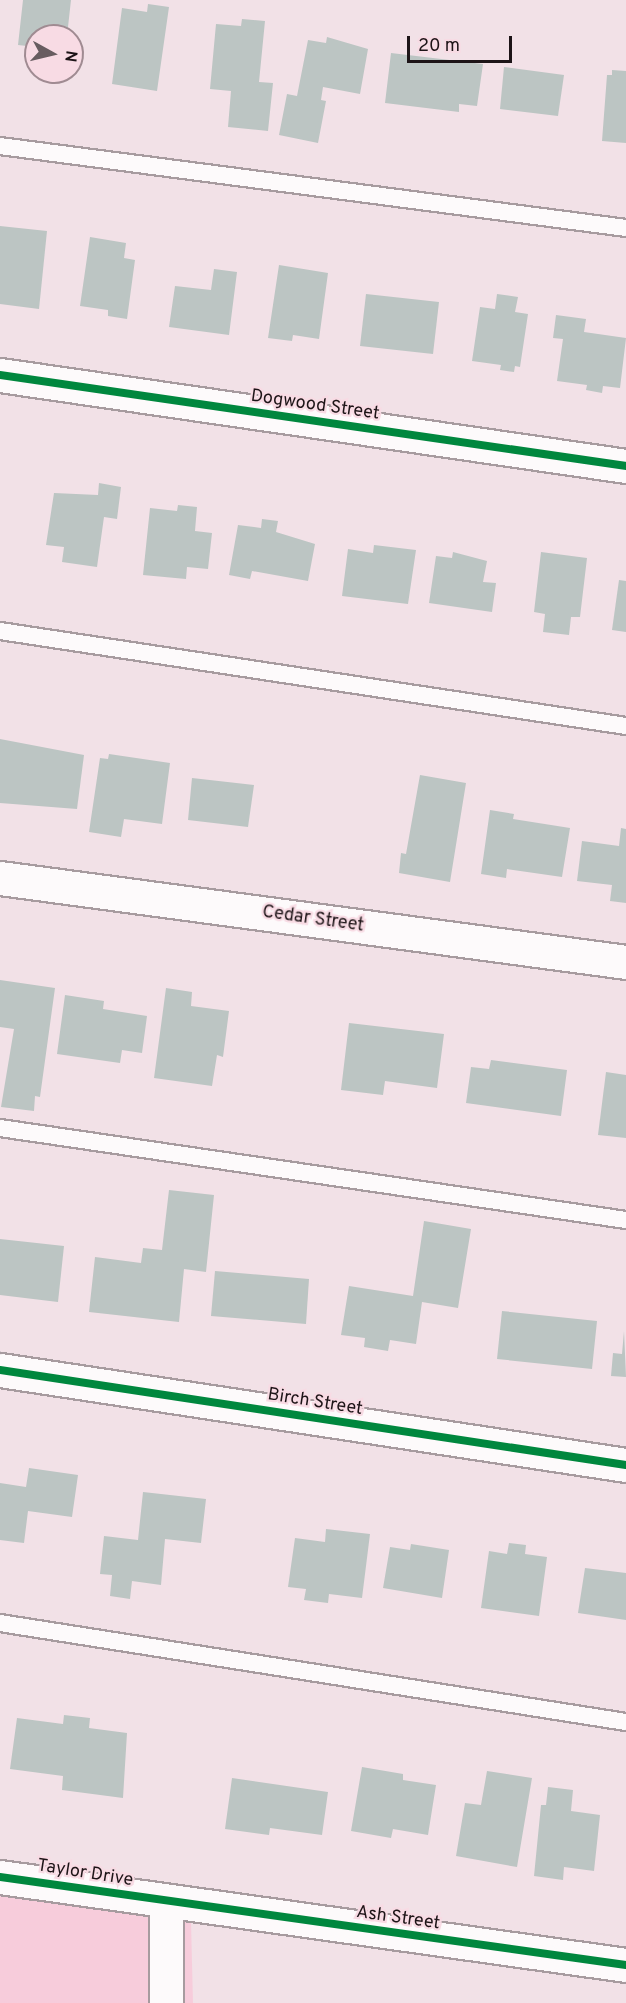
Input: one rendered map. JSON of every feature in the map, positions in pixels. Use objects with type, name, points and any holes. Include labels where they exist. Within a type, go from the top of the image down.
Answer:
[{"type":"street","name":"Dogwood Street","points":[[0,375],[626,466]]},
{"type":"street","name":"Cedar Street","points":[[0,878],[626,962]]},
{"type":"street","name":"Birch Street","points":[[0,1370],[626,1465]]},
{"type":"street","name":"Taylor Drive","points":[[0,1877],[166,1902]]},
{"type":"street","name":"Ash Street","points":[[166,1902],[626,1965]]},
{"type":"street","points":[[166,1902],[166,2003]]},
{"type":"lane","points":[[0,146],[626,228]]},
{"type":"lane","points":[[0,631],[626,726]]},
{"type":"lane","points":[[0,1128],[626,1220]]},
{"type":"lane","points":[[0,1623],[626,1722]]},
{"type":"shaded area","points":[[0,1883],[191,1922],[193,2003],[0,2003]]},
{"type":"building","points":[[23,0],[71,0],[68,24],[24,24],[24,46],[18,45]]},
{"type":"building","points":[[148,4],[169,7],[157,91],[112,84],[122,8],[147,12]]},
{"type":"building","points":[[242,19],[265,21],[259,82],[273,83],[268,131],[228,127],[231,91],[210,89],[216,24],[241,26]]},
{"type":"building","points":[[327,37],[368,49],[360,94],[323,87],[321,100],[326,101],[318,143],[279,135],[287,94],[297,96],[308,40],[326,43]]},
{"type":"building","points":[[391,53],[483,64],[477,106],[459,104],[459,112],[385,103]]},
{"type":"building","points":[[504,67],[564,75],[558,116],[500,109]]},
{"type":"building","points":[[612,70],[626,71],[626,143],[602,141],[607,75],[612,75]]},
{"type":"building","points":[[0,226],[47,231],[39,309],[0,304]]},
{"type":"building","points":[[90,237],[126,243],[124,258],[135,260],[127,319],[108,316],[108,310],[80,306]]},
{"type":"building","points":[[279,265],[328,273],[319,339],[293,335],[292,341],[268,338]]},
{"type":"building","points":[[214,269],[237,272],[229,335],[169,327],[175,286],[211,290]]},
{"type":"building","points":[[366,294],[439,302],[433,354],[360,346]]},
{"type":"building","points":[[497,294],[518,297],[515,312],[528,314],[520,367],[515,366],[514,372],[500,370],[501,365],[472,361],[480,307],[495,309]]},
{"type":"building","points":[[556,315],[586,319],[584,332],[626,338],[620,388],[603,386],[602,393],[586,390],[587,385],[557,381],[563,339],[553,338]]},
{"type":"building","points":[[99,483],[121,487],[117,519],[104,517],[97,567],[62,562],[64,547],[46,545],[54,493],[98,495]]},
{"type":"building","points":[[178,505],[197,507],[195,531],[212,533],[208,569],[187,567],[186,579],[143,575],[150,508],[177,511]]},
{"type":"building","points":[[262,519],[278,521],[276,532],[315,544],[308,581],[252,571],[250,579],[229,575],[238,525],[261,528]]},
{"type":"building","points":[[374,545],[416,550],[408,604],[342,596],[348,549],[373,553]]},
{"type":"building","points":[[453,552],[487,561],[483,582],[496,583],[492,612],[429,603],[436,556],[452,558]]},
{"type":"building","points":[[541,552],[587,558],[580,617],[571,617],[569,635],[543,632],[545,614],[534,612]]},
{"type":"building","points":[[619,580],[626,581],[626,632],[612,630]]},
{"type":"building","points":[[0,739],[84,755],[77,809],[0,803]]},
{"type":"building","points":[[109,754],[170,763],[162,824],[124,819],[121,837],[89,832],[100,758],[108,759]]},
{"type":"building","points":[[420,775],[466,783],[450,882],[399,873],[401,853],[406,854]]},
{"type":"building","points":[[192,778],[254,785],[248,827],[188,820]]},
{"type":"building","points":[[490,810],[514,814],[513,819],[570,828],[562,877],[507,869],[506,878],[481,874]]},
{"type":"building","points":[[621,828],[626,829],[626,903],[610,901],[612,885],[577,881],[582,841],[619,846]]},
{"type":"building","points":[[0,980],[55,988],[40,1097],[35,1096],[34,1111],[1,1107],[14,1029],[0,1027]]},
{"type":"building","points":[[166,988],[192,992],[191,1006],[229,1011],[223,1057],[217,1055],[212,1086],[154,1078]]},
{"type":"building","points":[[65,995],[104,1001],[103,1009],[147,1016],[142,1053],[122,1050],[120,1063],[57,1054]]},
{"type":"building","points":[[349,1023],[444,1034],[437,1088],[385,1081],[383,1095],[341,1090]]},
{"type":"building","points":[[491,1060],[567,1070],[561,1116],[466,1103],[471,1067],[489,1069]]},
{"type":"building","points":[[606,1072],[626,1075],[626,1138],[598,1135]]},
{"type":"building","points":[[169,1190],[214,1195],[206,1272],[184,1269],[179,1322],[89,1312],[95,1257],[141,1263],[143,1248],[162,1250]]},
{"type":"building","points":[[424,1221],[471,1229],[458,1308],[422,1302],[416,1344],[390,1340],[388,1351],[364,1347],[365,1338],[341,1335],[349,1286],[413,1296]]},
{"type":"building","points":[[0,1239],[64,1246],[58,1302],[0,1295]]},
{"type":"building","points":[[215,1271],[309,1279],[306,1324],[211,1316]]},
{"type":"building","points":[[502,1311],[597,1321],[592,1369],[497,1359]]},
{"type":"building","points":[[624,1331],[626,1377],[611,1376],[613,1353],[622,1354]]},
{"type":"building","points":[[29,1468],[78,1475],[72,1517],[28,1511],[24,1543],[0,1540],[0,1483],[26,1487]]},
{"type":"building","points":[[143,1492],[206,1499],[201,1543],[165,1539],[161,1585],[132,1581],[130,1599],[110,1596],[112,1575],[100,1574],[104,1536],[138,1540]]},
{"type":"building","points":[[326,1529],[370,1534],[362,1598],[329,1594],[328,1603],[304,1600],[306,1589],[288,1587],[295,1538],[325,1542]]},
{"type":"building","points":[[509,1543],[526,1545],[525,1554],[547,1557],[539,1616],[481,1608],[489,1551],[507,1554]]},
{"type":"building","points":[[411,1544],[449,1550],[442,1598],[383,1588],[390,1547],[410,1550]]},
{"type":"building","points":[[585,1568],[626,1573],[626,1620],[578,1613]]},
{"type":"building","points":[[64,1715],[90,1718],[89,1728],[127,1733],[123,1798],[62,1790],[63,1776],[10,1769],[17,1718],[63,1724]]},
{"type":"building","points":[[362,1767],[403,1774],[403,1780],[436,1785],[428,1835],[393,1829],[391,1838],[351,1831]]},
{"type":"building","points":[[487,1771],[532,1778],[517,1867],[456,1856],[465,1803],[481,1805]]},
{"type":"building","points":[[232,1778],[328,1792],[322,1835],[270,1828],[269,1835],[225,1829]]},
{"type":"building","points":[[548,1787],[573,1790],[571,1811],[600,1815],[594,1871],[564,1867],[563,1880],[534,1876],[541,1805],[546,1805]]},
{"type":"cycle path","points":[[0,375],[626,466]]},
{"type":"cycle path","points":[[0,1370],[626,1465]]},
{"type":"cycle path","points":[[0,1877],[626,1965]]}]
